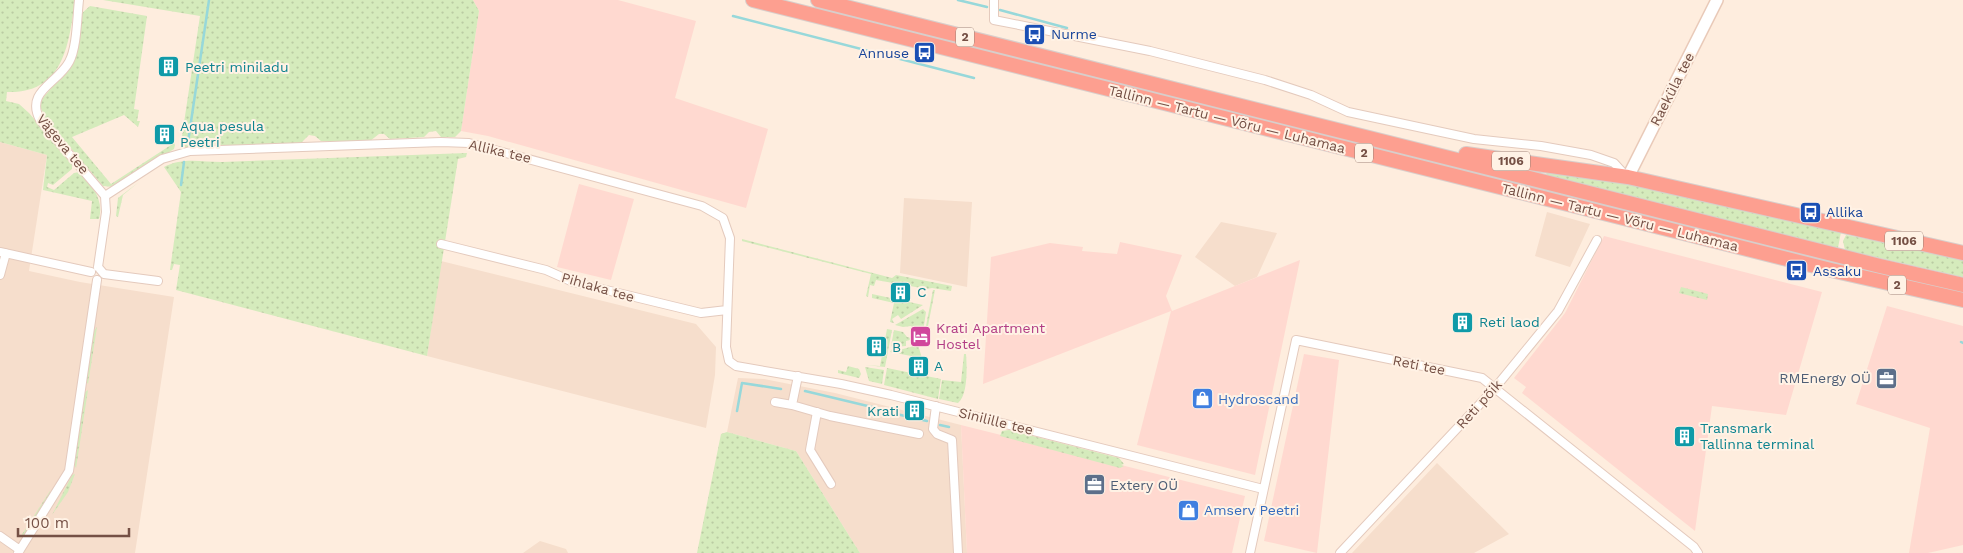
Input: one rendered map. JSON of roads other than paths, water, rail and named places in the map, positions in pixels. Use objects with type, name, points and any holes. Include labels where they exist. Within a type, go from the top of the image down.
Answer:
[{"type":"highway","name":"Tallinn — Tartu — Võru — Luhamaa","points":[[753,0],[1823,268],[1963,300]]},
{"type":"highway","name":"Tallinn — Tartu — Võru — Luhamaa","points":[[818,0],[1880,266],[1963,285]]},
{"type":"highway","name":"1106","points":[[1394,144],[1416,143],[1464,154],[1628,177],[1963,253]]},
{"type":"street","name":"Vägeva tee","points":[[79,0],[69,61],[38,96],[34,102],[34,109],[40,120],[105,196]]},
{"type":"street","points":[[994,0],[994,20],[1150,51],[1246,75],[1310,95],[1348,112],[1474,140],[1541,146],[1591,155],[1614,163],[1628,177]]},
{"type":"street","name":"Raeküla tee","points":[[1628,177],[1717,0]]},
{"type":"street","name":"Allika tee","points":[[105,196],[162,159],[190,151],[469,142],[702,206],[717,213],[726,223],[730,238],[726,347],[729,361]]},
{"type":"street","points":[[0,275],[3,253],[91,272],[98,267],[106,212],[105,196]]},
{"type":"street","name":"Reti põik","points":[[1340,553],[1495,388],[1558,311],[1597,240]]},
{"type":"street","name":"Pihlaka tee","points":[[441,244],[546,270],[590,287],[701,314],[727,310]]},
{"type":"street","points":[[98,267],[102,269],[104,274]]},
{"type":"street","points":[[91,272],[92,277],[96,280]]},
{"type":"street","points":[[96,280],[101,279],[104,274]]},
{"type":"street","points":[[104,274],[158,281]]},
{"type":"street","points":[[0,536],[19,552],[69,471],[96,280]]},
{"type":"street","name":"Reti tee","points":[[1250,553],[1296,340],[1482,378],[1694,547],[1698,553]]},
{"type":"street","name":"Sinilille tee","points":[[729,361],[745,368],[798,376],[936,406],[1263,489]]},
{"type":"street","points":[[792,405],[798,376]]},
{"type":"street","points":[[775,402],[919,434]]},
{"type":"street","points":[[936,406],[933,429],[937,434],[952,440],[958,553]]},
{"type":"street","points":[[817,412],[810,450],[831,484]]},
{"type":"waterway","points":[[188,142],[209,0]]},
{"type":"waterway","points":[[958,0],[987,7]]},
{"type":"waterway","points":[[1000,10],[1067,28]]},
{"type":"waterway","points":[[733,16],[974,78]]},
{"type":"waterway","points":[[181,185],[184,162]]},
{"type":"waterway","points":[[737,411],[742,383],[781,389]]},
{"type":"waterway","points":[[805,391],[876,408]]},
{"type":"waterway","points":[[892,413],[927,421]]},
{"type":"waterway","points":[[940,425],[949,427]]},
{"type":"place","name":"Nurme","points":[[1035,34]]},
{"type":"place","name":"Annuse","points":[[925,53]]},
{"type":"place","name":"Peetri miniladu","points":[[169,67]]},
{"type":"place","name":"Aqua pesula Peetri","points":[[164,134]]},
{"type":"place","name":"Allika","points":[[1810,212]]},
{"type":"place","name":"Assaku","points":[[1797,271]]},
{"type":"place","name":"C","points":[[901,292]]},
{"type":"place","name":"Reti laod","points":[[1463,322]]},
{"type":"place","name":"Krati Apartment Hostel","points":[[920,336]]},
{"type":"place","name":"B","points":[[876,347]]},
{"type":"place","name":"A","points":[[918,366]]},
{"type":"place","name":"RMEnergy OÜ","points":[[1887,378]]},
{"type":"place","name":"Hydroscand","points":[[1202,399]]},
{"type":"place","name":"Krati","points":[[915,411]]},
{"type":"place","name":"Transmark Tallinna terminal","points":[[1684,436]]},
{"type":"place","name":"Extery OÜ","points":[[1094,485]]},
{"type":"place","name":"Amserv Peetri","points":[[1188,510]]}]
